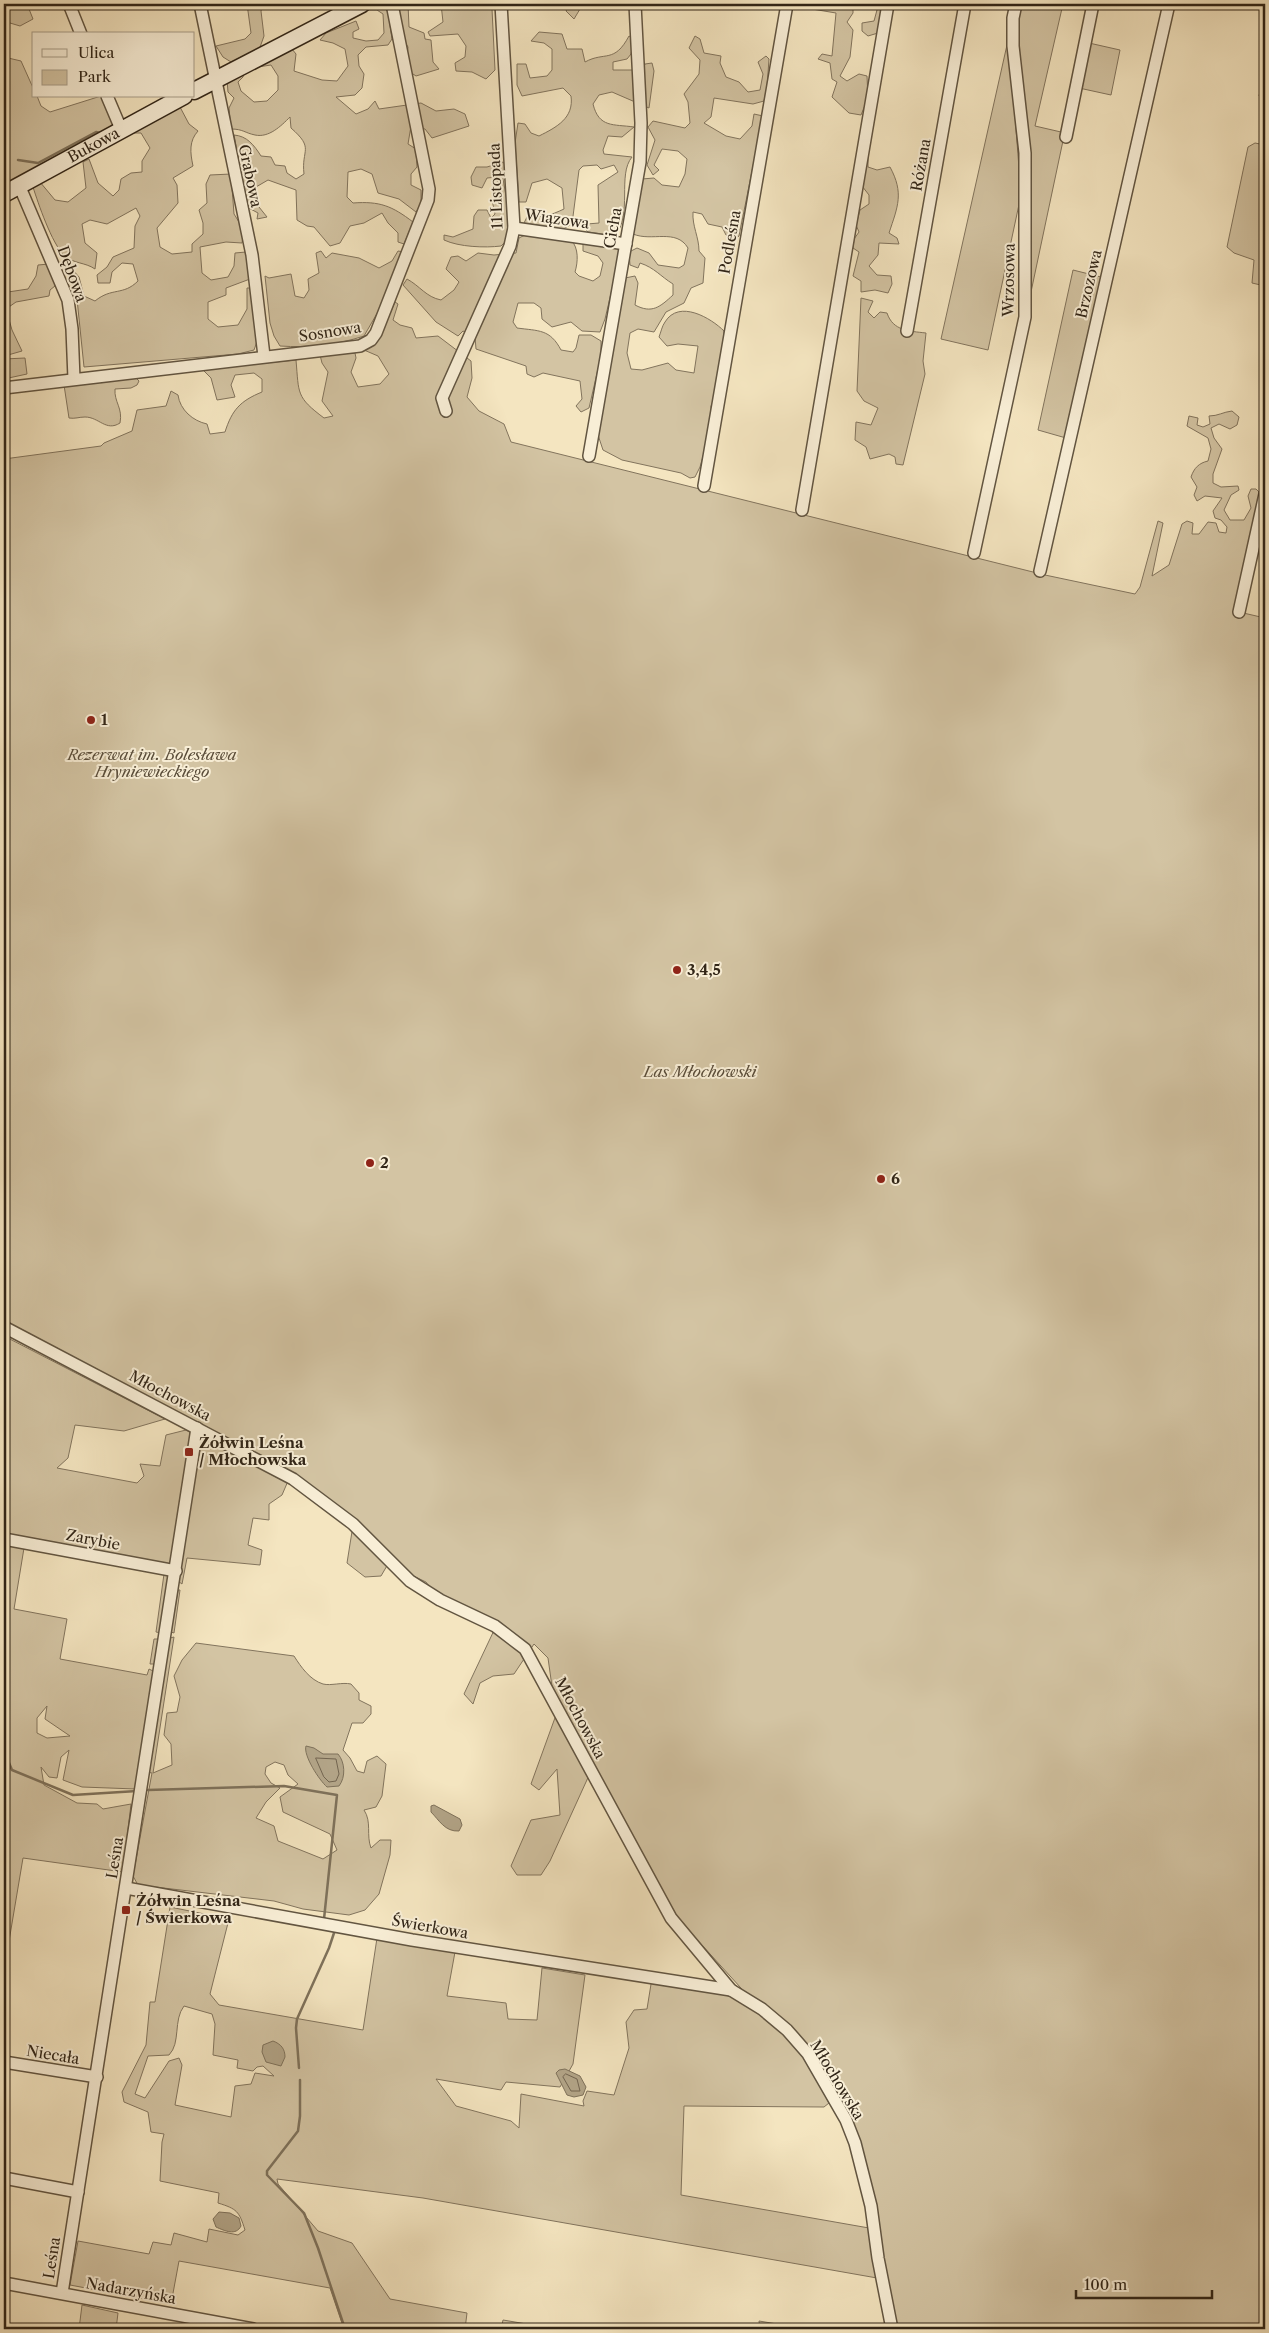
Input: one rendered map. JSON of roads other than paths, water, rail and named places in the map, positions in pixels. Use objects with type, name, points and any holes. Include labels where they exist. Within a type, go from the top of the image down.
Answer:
[{"type":"street","points":[[69,4],[81,32]]},
{"type":"street","name":"Grabowa","points":[[200,4],[214,81],[252,255],[264,356]]},
{"type":"street","points":[[195,90],[362,4]]},
{"type":"street","name":"Sosnowa","points":[[4,388],[360,346],[372,340],[428,200],[429,189],[392,4]]},
{"type":"street","name":"11 Listopada","points":[[446,411],[442,398],[510,246],[514,228],[501,4]]},
{"type":"street","name":"Cicha","points":[[590,456],[640,162],[641,123],[635,4]]},
{"type":"street","name":"Podleśna","points":[[704,486],[787,4]]},
{"type":"street","points":[[802,510],[888,4]]},
{"type":"street","name":"Różana","points":[[907,330],[965,4]]},
{"type":"street","name":"Wrzosowa","points":[[974,553],[1025,317],[1025,152],[1013,46],[1013,18],[1016,4]]},
{"type":"street","points":[[1066,137],[1093,4]]},
{"type":"street","name":"Brzozowa","points":[[1040,571],[1169,4]]},
{"type":"street","points":[[108,98],[121,129]]},
{"type":"street","name":"Bukowa","points":[[4,194],[180,98]]},
{"type":"street","name":"Dębowa","points":[[19,185],[68,300],[72,329],[74,379]]},
{"type":"street","name":"Wiązowa","points":[[514,228],[626,244]]},
{"type":"street","points":[[1239,612],[1265,494]]},
{"type":"street","name":"Młochowska","points":[[4,1327],[293,1478],[353,1524],[410,1581],[447,1604],[495,1626],[525,1649],[672,1918],[731,1990],[762,2009],[787,2030],[808,2054],[846,2120],[856,2143],[871,2206],[878,2258],[892,2329]]},
{"type":"street","name":"Leśna","points":[[62,2294],[98,2077],[197,1428]]},
{"type":"street","name":"Zarybie","points":[[4,1539],[176,1571]]},
{"type":"street","name":"Świerkowa","points":[[126,1888],[431,1943],[731,1990]]},
{"type":"street","name":"Niecała","points":[[4,2062],[98,2077]]},
{"type":"street","points":[[4,2178],[78,2192]]},
{"type":"street","name":"Nadarzyńska","points":[[4,2283],[254,2329]]},
{"type":"water","points":[[306,1746],[314,1748],[323,1754],[338,1754],[344,1770],[339,1786],[327,1787],[324,1784],[309,1761]]},
{"type":"water","points":[[434,1805],[460,1819],[462,1825],[459,1831],[450,1830],[440,1822],[431,1812],[431,1806]]},
{"type":"water","points":[[273,2041],[280,2045],[284,2052],[285,2057],[281,2066],[266,2062],[262,2052],[263,2045]]},
{"type":"water","points":[[565,2069],[580,2076],[586,2087],[583,2095],[574,2097],[567,2095],[556,2073],[559,2070]]},
{"type":"water","points":[[219,2212],[230,2213],[239,2218],[241,2226],[239,2229],[230,2232],[216,2227],[213,2219]]},
{"type":"waterway","points":[[18,160],[38,163],[96,132],[101,133]]},
{"type":"waterway","points":[[4,1751],[12,1770],[73,1795],[137,1791]]},
{"type":"waterway","points":[[148,1790],[284,1786],[337,1795],[324,1919]]},
{"type":"waterway","points":[[299,2068],[297,2019],[329,1948],[335,1930]]},
{"type":"waterway","points":[[300,2080],[298,2131],[267,2171],[267,2175],[304,2213],[318,2248],[345,2329]]},
{"type":"place","name":"1","points":[[91,720]]},
{"type":"place","name":"3,4,5","points":[[677,970]]},
{"type":"place","name":"2","points":[[370,1163]]},
{"type":"place","name":"6","points":[[881,1179]]},
{"type":"place","name":"Żółwin Leśna / Młochowska","points":[[189,1452]]},
{"type":"place","name":"Żółwin Leśna / Świerkowa","points":[[126,1910]]},
{"type":"park label","name":"Rezerwat im. Bolesława Hryniewieckiego","points":[[152,764]]},
{"type":"park label","name":"Las Młochowski","points":[[700,1072]]}]
